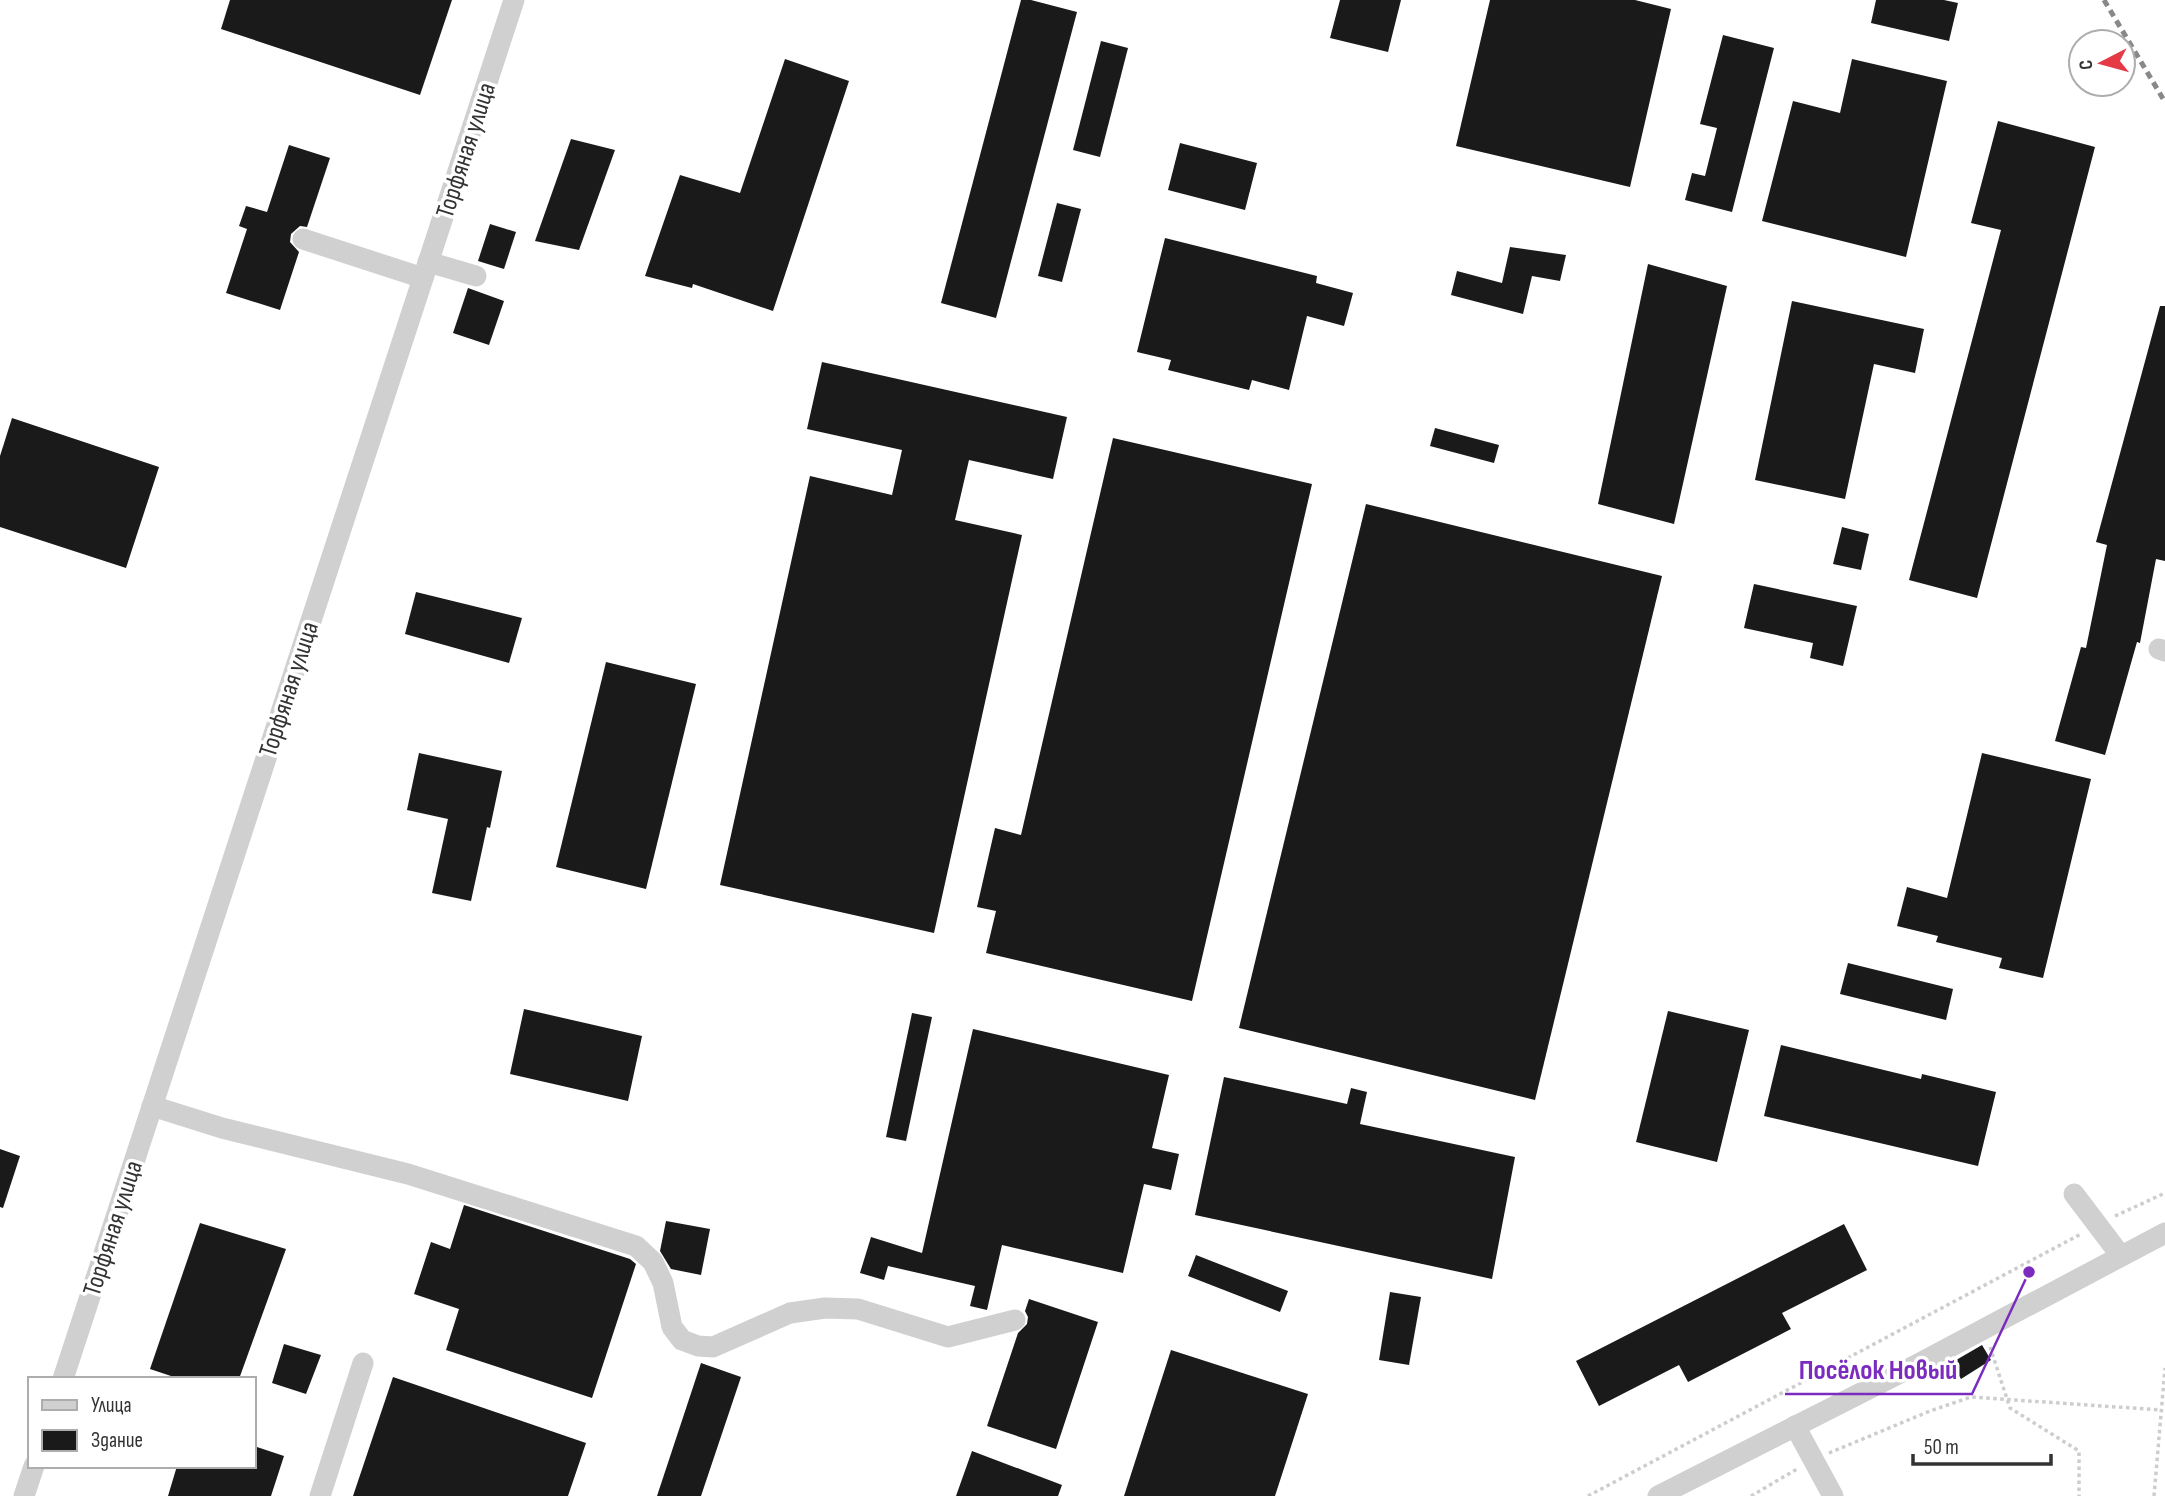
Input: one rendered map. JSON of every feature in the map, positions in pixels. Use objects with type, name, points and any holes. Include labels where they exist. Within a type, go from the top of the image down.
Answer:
[{"type":"street","name":"Торфяная улица","points":[[64,1377],[514,0]]},
{"type":"street","points":[[303,239],[426,270],[476,276]]},
{"type":"street","points":[[152,1106],[222,1128],[408,1174],[636,1246],[653,1262],[663,1283],[672,1327],[682,1340],[698,1346],[713,1348],[790,1313],[825,1308],[858,1309],[948,1337],[1015,1320]]},
{"type":"street","points":[[2074,1194],[2121,1256]]},
{"type":"street","points":[[1658,1496],[1984,1330],[2165,1233]]},
{"type":"street","points":[[320,1496],[363,1363]]},
{"type":"street","points":[[1795,1426],[1833,1496]]},
{"type":"street","points":[[24,1496],[33,1468]]},
{"type":"path","points":[[1588,1496],[2037,1258],[2096,1224],[2165,1194]]},
{"type":"path","points":[[1984,1330],[2010,1408],[2080,1451],[2079,1496]]},
{"type":"path","points":[[2154,1496],[2165,1368]]},
{"type":"path","points":[[1751,1496],[1813,1459],[1971,1397],[2161,1410]]},
{"type":"building","points":[[230,0],[452,0],[420,95],[221,29]]},
{"type":"building","points":[[1021,0],[1077,12],[996,318],[941,303]]},
{"type":"building","points":[[1340,0],[1401,0],[1388,52],[1330,38]]},
{"type":"building","points":[[1490,0],[1635,0],[1671,9],[1630,187],[1456,146]]},
{"type":"building","points":[[1876,0],[1944,0],[1958,3],[1949,41],[1871,23]]},
{"type":"building","points":[[1723,35],[1774,48],[1732,212],[1685,200],[1692,173],[1705,176],[1717,128],[1700,124]]},
{"type":"building","points":[[1101,41],[1128,48],[1100,157],[1073,150]]},
{"type":"building","points":[[785,59],[849,81],[773,311],[693,284],[692,288],[645,276],[680,175],[740,193]]},
{"type":"building","points":[[1852,59],[1947,81],[1906,257],[1762,221],[1793,101],[1840,113]]},
{"type":"building","points":[[1998,121],[2095,147],[1977,598],[1909,580],[2001,230],[1971,223]]},
{"type":"building","points":[[571,139],[615,150],[579,250],[535,241]]},
{"type":"building","points":[[1180,143],[1257,163],[1245,210],[1168,190]]},
{"type":"building","points":[[289,145],[330,158],[307,227],[300,226],[291,234],[290,242],[299,252],[280,310],[226,293],[247,229],[239,226],[246,206],[267,212]]},
{"type":"building","points":[[1057,203],[1081,209],[1062,282],[1038,276]]},
{"type":"building","points":[[490,224],[516,232],[504,269],[478,261]]},
{"type":"building","points":[[1165,238],[1317,276],[1316,283],[1353,293],[1344,326],[1307,316],[1289,390],[1252,380],[1249,390],[1168,370],[1171,360],[1137,352]]},
{"type":"building","points":[[1510,247],[1566,255],[1560,281],[1532,276],[1523,314],[1451,295],[1457,271],[1502,283]]},
{"type":"building","points":[[1648,264],[1727,286],[1674,524],[1598,504]]},
{"type":"building","points":[[468,288],[504,301],[489,345],[453,333]]},
{"type":"building","points":[[1792,301],[1924,329],[1915,373],[1874,364],[1845,499],[1755,480]]},
{"type":"building","points":[[2160,306],[2165,306],[2165,561],[2156,559],[2140,643],[2137,642],[2105,755],[2055,741],[2081,647],[2086,648],[2107,545],[2096,542]]},
{"type":"building","points":[[822,362],[1067,417],[1053,479],[969,460],[955,520],[1022,535],[934,933],[720,885],[810,476],[892,495],[902,450],[807,429]]},
{"type":"building","points":[[12,418],[159,467],[126,568],[0,527],[0,456]]},
{"type":"building","points":[[1435,428],[1499,445],[1494,463],[1430,446]]},
{"type":"building","points":[[1113,438],[1312,484],[1192,1001],[986,953],[996,911],[977,907],[995,828],[1021,835]]},
{"type":"building","points":[[1366,504],[1662,576],[1535,1100],[1239,1028]]},
{"type":"building","points":[[1842,527],[1869,534],[1861,570],[1833,564]]},
{"type":"building","points":[[1754,584],[1857,606],[1843,666],[1810,658],[1813,643],[1744,628]]},
{"type":"building","points":[[416,592],[522,618],[509,663],[405,634]]},
{"type":"building","points":[[606,662],[696,684],[646,889],[556,867]]},
{"type":"building","points":[[419,753],[502,771],[471,901],[432,893],[448,819],[407,810]]},
{"type":"building","points":[[1982,753],[2091,779],[2043,978],[1999,968],[2002,958],[1936,942],[1938,936],[1897,926],[1907,887],[1947,898]]},
{"type":"building","points":[[1848,963],[1953,989],[1946,1020],[1840,994]]},
{"type":"building","points":[[524,1009],[642,1036],[628,1101],[510,1074]]},
{"type":"building","points":[[1668,1011],[1749,1030],[1717,1162],[1636,1142]]},
{"type":"building","points":[[912,1013],[932,1017],[906,1141],[886,1137]]},
{"type":"building","points":[[973,1029],[1169,1075],[1152,1148],[1179,1154],[1171,1190],[1144,1184],[1123,1273],[1002,1245],[987,1310],[970,1306],[975,1286],[888,1266],[884,1280],[860,1273],[871,1237],[922,1253]]},
{"type":"building","points":[[1781,1045],[1921,1079],[1922,1074],[1996,1092],[1978,1166],[1764,1116]]},
{"type":"building","points":[[1224,1077],[1347,1104],[1351,1088],[1367,1092],[1360,1124],[1515,1157],[1492,1279],[1195,1215]]},
{"type":"building","points":[[0,1149],[20,1156],[3,1208],[0,1207]]},
{"type":"building","points":[[464,1205],[630,1259],[636,1264],[592,1398],[446,1350],[459,1309],[414,1294],[431,1242],[450,1249]]},
{"type":"building","points":[[666,1221],[710,1229],[701,1275],[671,1269],[660,1251]]},
{"type":"building","points":[[200,1223],[286,1249],[240,1377],[174,1377],[150,1369]]},
{"type":"building","points":[[1844,1224],[1867,1270],[1782,1313],[1791,1329],[1688,1382],[1679,1365],[1599,1406],[1576,1361]]},
{"type":"building","points":[[1196,1255],[1288,1291],[1280,1312],[1188,1276]]},
{"type":"building","points":[[1390,1292],[1421,1297],[1409,1365],[1379,1360]]},
{"type":"building","points":[[1029,1299],[1098,1322],[1056,1449],[987,1426],[1018,1333],[1027,1324],[1025,1311]]},
{"type":"building","points":[[284,1344],[321,1355],[306,1394],[272,1383]]},
{"type":"building","points":[[1982,1345],[1991,1360],[1961,1379],[1951,1363]]},
{"type":"building","points":[[1171,1350],[1308,1394],[1275,1496],[1124,1496]]},
{"type":"building","points":[[701,1363],[741,1377],[701,1496],[657,1496]]},
{"type":"building","points":[[393,1377],[586,1443],[568,1496],[353,1496]]},
{"type":"building","points":[[256,1447],[284,1456],[271,1496],[168,1496],[176,1468],[256,1468]]},
{"type":"building","points":[[972,1451],[1062,1485],[1058,1496],[956,1496]]},
{"type":"railway","points":[[2104,0],[2165,102]]},
{"type":"place","name":"Посёлок Новый","points":[[2029,1272]]}]
